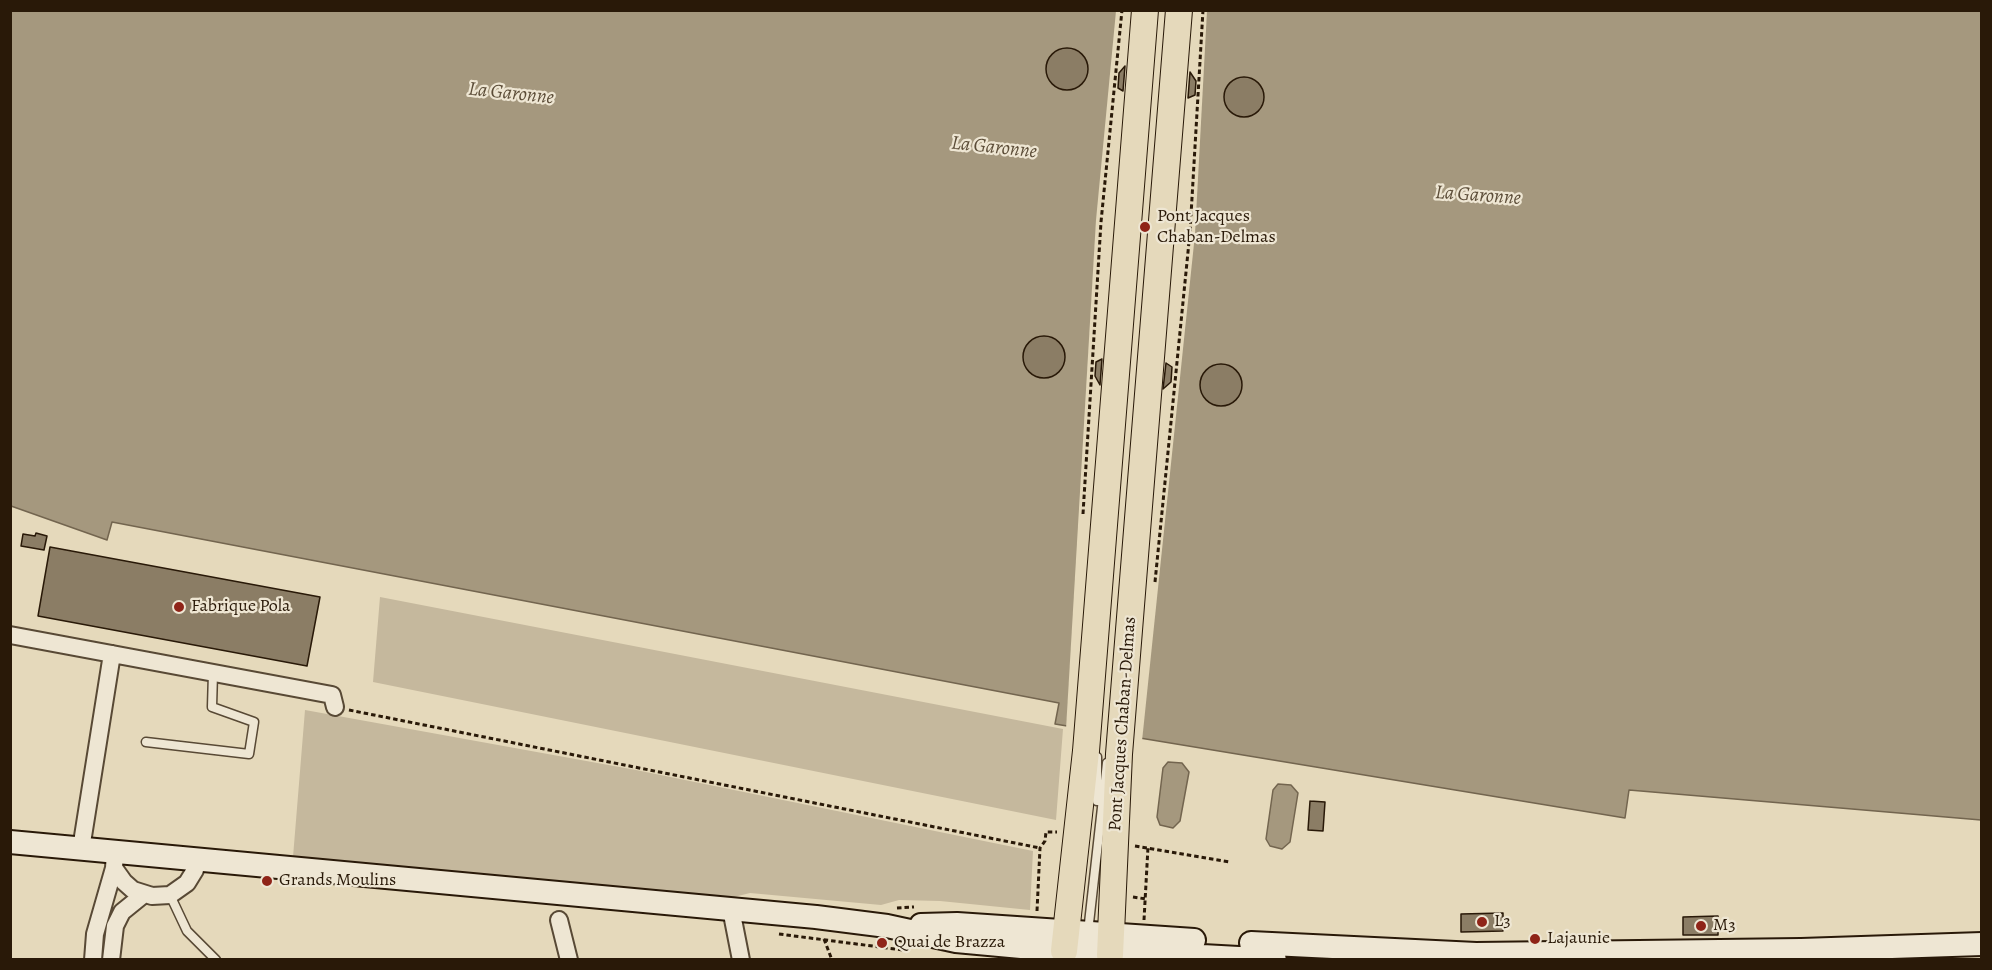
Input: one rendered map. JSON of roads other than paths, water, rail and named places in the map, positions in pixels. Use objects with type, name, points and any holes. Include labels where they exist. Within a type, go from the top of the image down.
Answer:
[{"type":"main road","name":"Pont Jacques Chaban-Delmas","points":[[1087,943],[1103,752],[1145,10]]},
{"type":"main road","name":"Pont Jacques Chaban-Delmas","points":[[1087,943],[1103,752],[1179,10]]},
{"type":"main road","points":[[10,842],[81,849],[115,860],[196,859],[731,909],[887,926],[957,924],[1087,943],[1425,955],[1808,956],[1982,953]]},
{"type":"main road","points":[[1087,943],[1147,959],[1166,954],[1275,960]]},
{"type":"main road","points":[[1808,956],[1982,944]]},
{"type":"street","points":[[10,635],[332,696],[335,707]]},
{"type":"street","points":[[81,849],[112,654]]},
{"type":"street","points":[[115,860],[133,890],[143,895],[170,894],[193,876],[196,859]]},
{"type":"street","points":[[93,960],[95,934],[115,860]]},
{"type":"street","points":[[111,960],[115,926],[122,912],[143,895]]},
{"type":"street","points":[[731,909],[741,960]]},
{"type":"street","points":[[559,920],[569,960]]},
{"type":"lane","points":[[1131,482],[1144,317]]},
{"type":"lane","points":[[146,742],[249,754],[254,722],[212,707],[213,673]]},
{"type":"lane","points":[[1087,943],[1103,752]]},
{"type":"lane","points":[[170,894],[187,931],[216,960]]},
{"type":"lane","points":[[1425,955],[1475,946],[1804,943],[1982,937]]},
{"type":"water","name":"La Garonne","points":[[10,11],[1981,11],[1981,820],[1629,790],[1625,818],[1055,724],[1059,703],[112,522],[107,540],[11,506]]},
{"type":"water","points":[[1168,762],[1182,763],[1189,772],[1180,821],[1173,828],[1160,825],[1157,817],[1163,768]]},
{"type":"water","points":[[1278,784],[1291,785],[1298,793],[1290,842],[1282,849],[1270,846],[1266,839],[1273,790]]},
{"type":"place","name":"Pont Jacques Chaban-Delmas","points":[[1145,227]]},
{"type":"place","name":"Fabrique Pola","points":[[179,607]]},
{"type":"place","name":"Grands Moulins","points":[[267,881]]},
{"type":"place","name":"L3","points":[[1482,922]]},
{"type":"place","name":"M3","points":[[1701,926]]},
{"type":"place","name":"Lajaunie","points":[[1535,939]]},
{"type":"place","name":"Quai de Brazza","points":[[882,943]]}]
